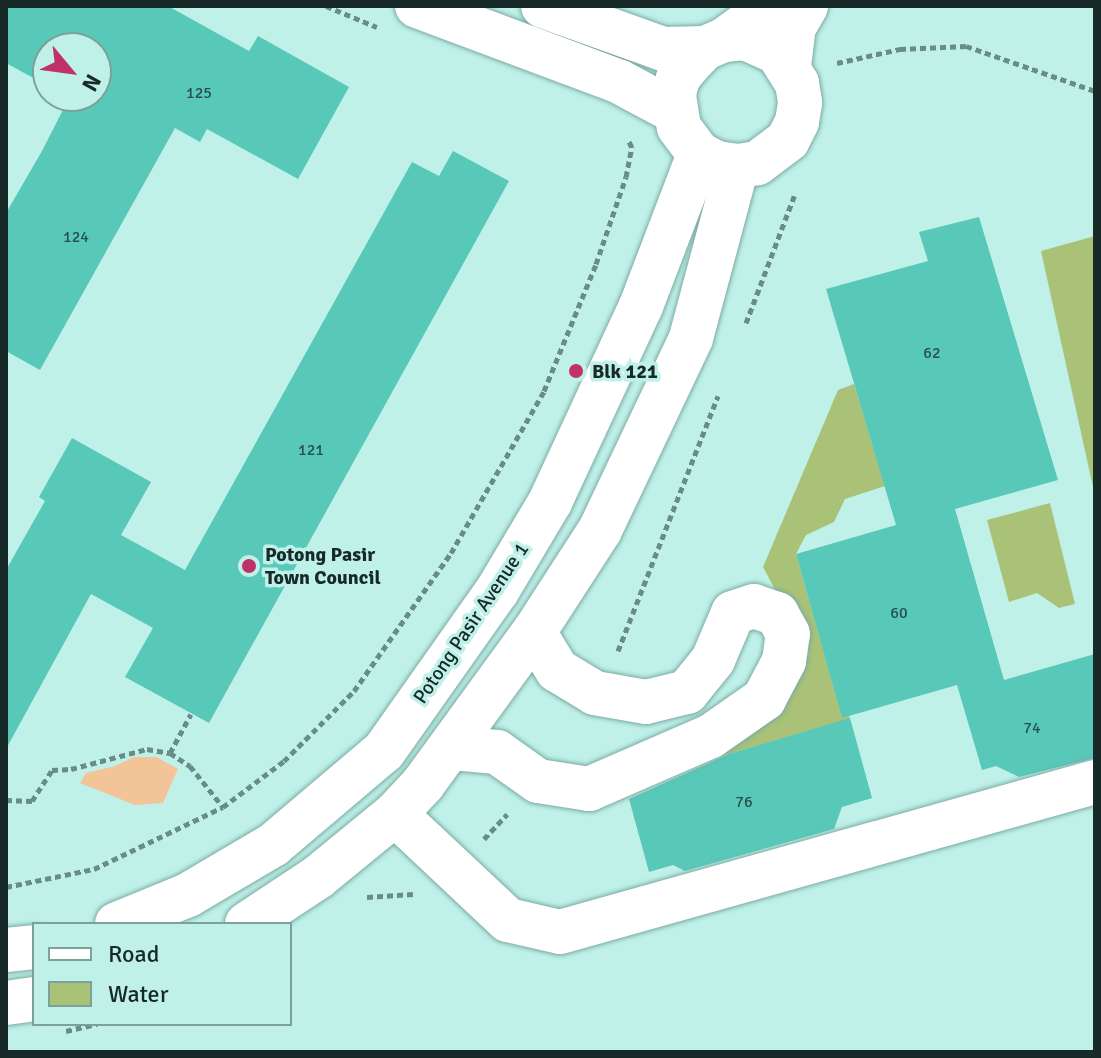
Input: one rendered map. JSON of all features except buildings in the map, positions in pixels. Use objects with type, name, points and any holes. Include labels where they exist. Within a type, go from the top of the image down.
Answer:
[{"type":"street","points":[[417,6],[620,82],[674,111]]},
{"type":"street","points":[[543,6],[663,49],[762,30]]},
{"type":"street","points":[[762,30],[797,83],[800,103],[797,122],[788,140],[757,163],[718,160],[687,142],[674,111],[678,78],[762,30]]},
{"type":"street","points":[[250,922],[318,877],[395,814],[452,748],[534,632],[600,530],[691,338],[718,160]]},
{"type":"street","name":"Potong Pasir Avenue 1","points":[[122,922],[188,895],[273,845],[384,751],[497,591],[550,502],[641,306],[718,160]]},
{"type":"street","points":[[452,748],[497,752],[538,781],[589,789],[648,767],[711,736],[764,699],[784,661],[788,634],[777,614],[754,606],[733,613],[713,660],[687,692],[646,702],[595,693],[557,670],[534,632]]},
{"type":"street","points":[[395,814],[508,920],[560,932],[1095,782]]},
{"type":"street","points":[[6,950],[32,947]]},
{"type":"street","points":[[6,1003],[32,999]]},
{"type":"path","points":[[831,64],[900,49],[966,46],[1095,91]]},
{"type":"path","points":[[6,887],[94,869],[223,807],[284,761],[354,691],[459,540],[544,391],[596,264],[632,147],[621,130]]},
{"type":"path","points":[[170,753],[191,714]]},
{"type":"path","points":[[6,800],[32,801],[52,770],[81,767],[147,749],[170,753],[190,766],[223,807]]},
{"type":"shaded area","points":[[134,757],[156,757],[178,769],[163,803],[135,805],[80,783],[86,773],[115,766]]},
{"type":"water","points":[[1095,236],[1095,496],[1041,251]]},
{"type":"water","points":[[854,384],[885,486],[845,499],[834,522],[806,535],[796,554],[842,717],[849,716],[854,733],[808,731],[657,775],[781,702],[809,653],[763,567],[838,390]]},
{"type":"water","points":[[1050,503],[1075,604],[1059,608],[1037,593],[1009,602],[987,520]]},
{"type":"place","name":"Blk 121","points":[[576,371]]},
{"type":"place","name":"Potong Pasir Town Council","points":[[249,566]]}]
